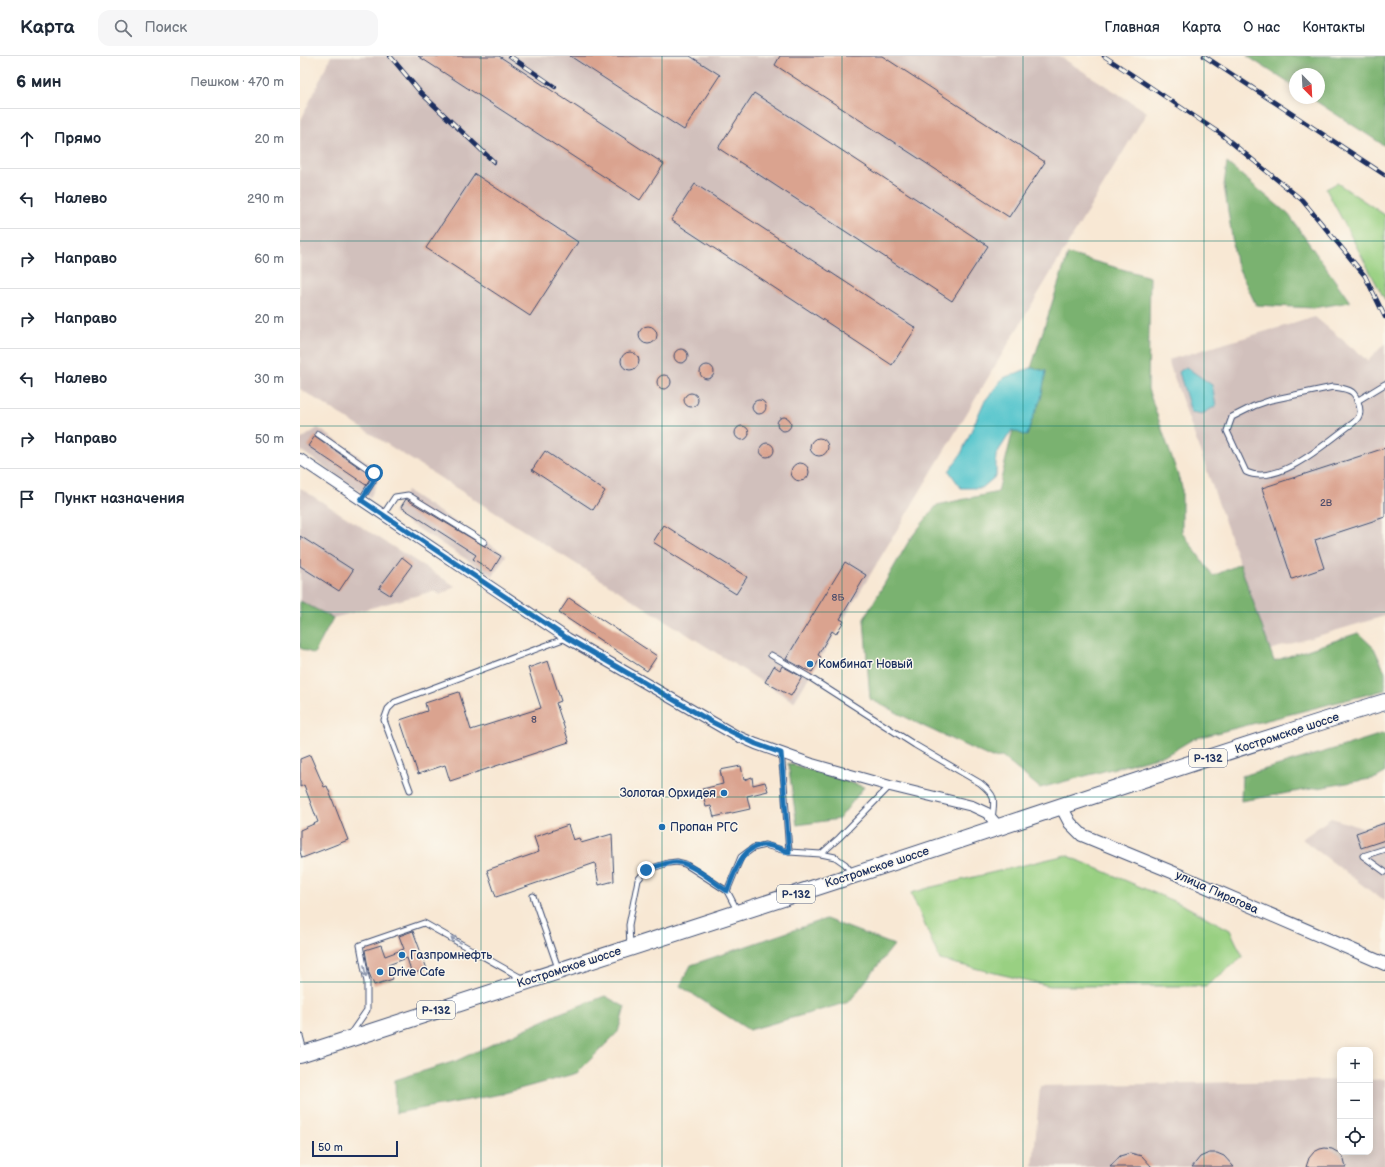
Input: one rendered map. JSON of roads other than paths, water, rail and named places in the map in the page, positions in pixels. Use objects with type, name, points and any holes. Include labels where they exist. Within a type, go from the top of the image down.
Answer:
[{"type":"highway","name":"Костромское шоссе","points":[[302,1054],[854,875],[996,822],[1061,806],[1385,702]]},
{"type":"street","points":[[300,459],[567,638],[712,722],[756,744],[812,764],[890,786],[972,806],[980,809],[996,822]]},
{"type":"street","name":"улица Пирогова","points":[[1061,806],[1070,823],[1082,835],[1172,872],[1385,964]]},
{"type":"lane","points":[[1357,401],[1385,384]]},
{"type":"lane","points":[[1333,387],[1345,388],[1352,393],[1357,401],[1360,413],[1359,417],[1353,423],[1297,464],[1282,471],[1253,476],[1246,472],[1227,430],[1232,417],[1254,406],[1271,400],[1333,387]]},
{"type":"lane","points":[[318,434],[374,473],[373,482],[361,500]]},
{"type":"lane","points":[[383,514],[395,497],[408,495],[484,542]]},
{"type":"lane","points":[[410,790],[384,720],[388,710],[395,702],[567,638]]},
{"type":"lane","points":[[771,655],[809,677],[915,745],[980,783],[993,795],[996,822]]},
{"type":"lane","points":[[781,753],[789,852]]},
{"type":"lane","points":[[821,854],[839,838],[890,786]]},
{"type":"lane","points":[[727,891],[741,857],[753,848],[765,845],[789,852],[821,854],[834,858],[845,864],[854,875]]},
{"type":"lane","points":[[1385,849],[1363,856],[1385,872]]},
{"type":"lane","points":[[630,947],[629,925],[638,880],[646,870],[668,862],[685,864],[727,891],[738,913]]},
{"type":"lane","points":[[533,896],[559,970]]},
{"type":"lane","points":[[346,1040],[367,1010],[367,982],[360,945],[424,922],[526,981]]},
{"type":"lane","points":[[300,1036],[302,1054]]},
{"type":"water","points":[[1186,367],[1212,385],[1216,406],[1202,414],[1191,412],[1179,372]]},
{"type":"water","points":[[1031,368],[1046,371],[1041,399],[1031,422],[1027,436],[1012,430],[996,455],[996,476],[982,488],[961,488],[949,471],[961,454],[984,402],[1003,378]]},
{"type":"railway","points":[[390,56],[421,93],[494,162]]},
{"type":"railway","points":[[510,56],[555,87]]},
{"type":"railway","points":[[1104,56],[1221,134],[1302,200],[1365,276],[1385,317]]},
{"type":"railway","points":[[1204,56],[1385,175]]},
{"type":"place","name":"Комбинат Новый","points":[[810,664]]},
{"type":"place","name":"Золотая Орхидея","points":[[724,793]]},
{"type":"place","name":"Пропан РГС","points":[[662,827]]},
{"type":"place","name":"Газпромнефть","points":[[402,955]]},
{"type":"place","name":"Drive Cafe","points":[[380,972]]}]
